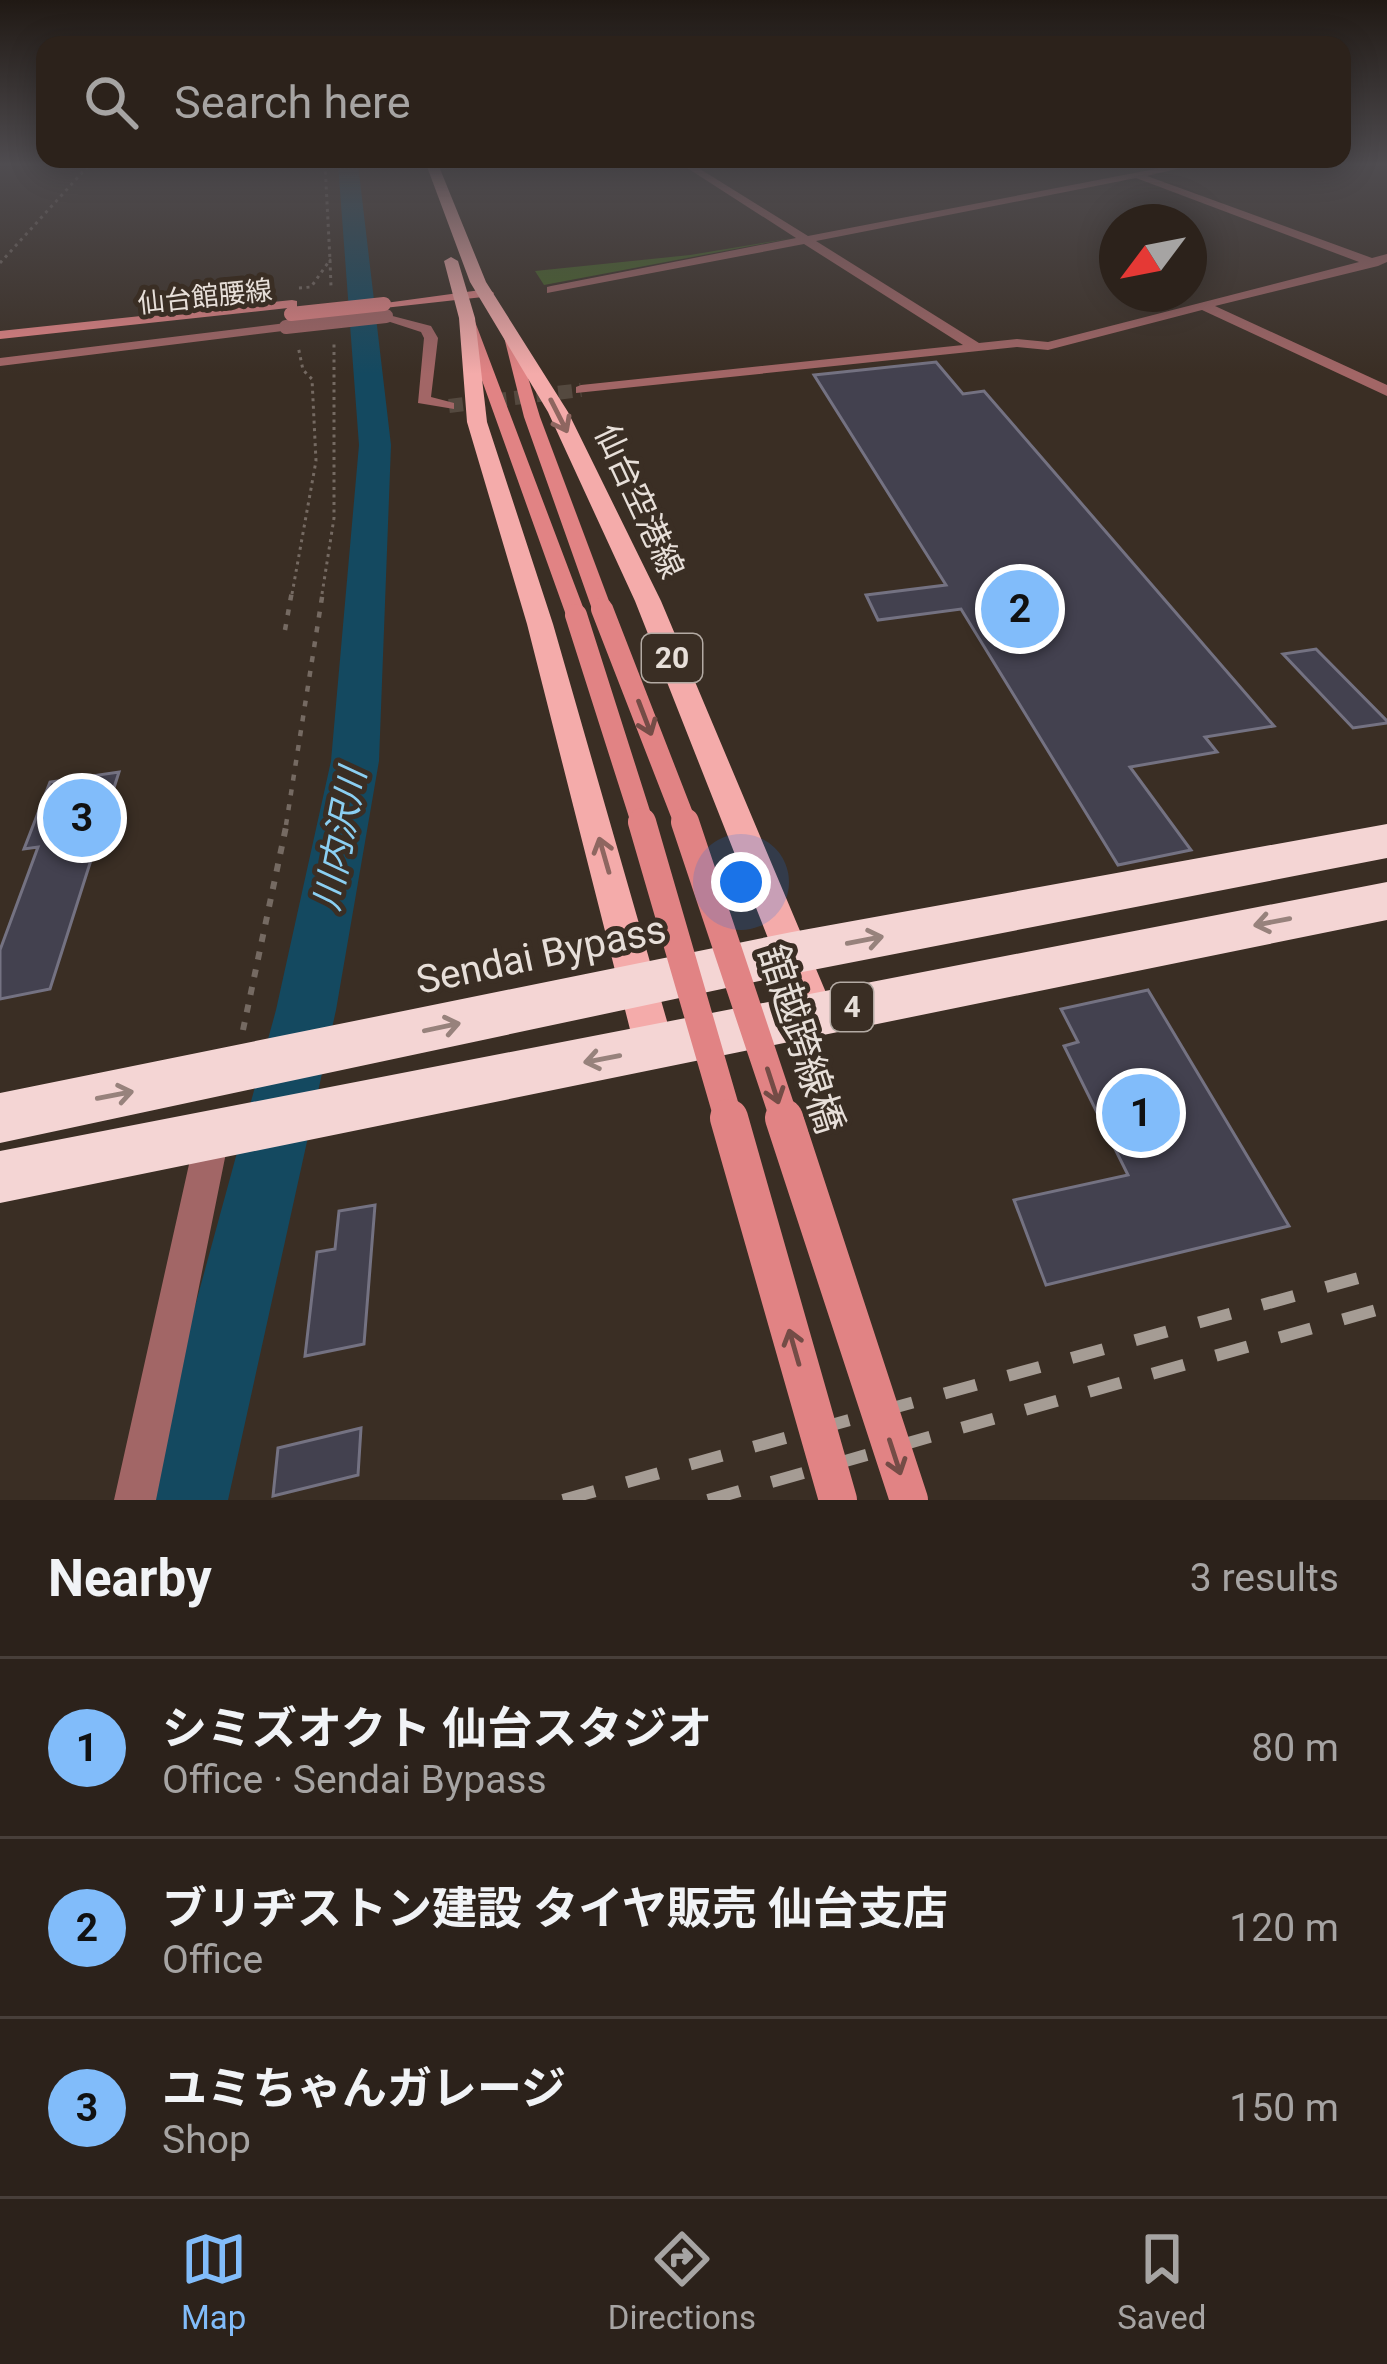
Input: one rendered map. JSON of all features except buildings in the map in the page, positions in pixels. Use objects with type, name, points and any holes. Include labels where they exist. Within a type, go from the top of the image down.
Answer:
[{"type":"highway","name":"Sendai Bypass","points":[[0,1118],[250,1053],[328,1052],[792,953],[1387,841]]},
{"type":"highway","name":"4","points":[[0,1177],[1387,901]]},
{"type":"main road","points":[[441,234],[463,300],[589,612]]},
{"type":"main road","name":"仙台空港線","points":[[462,234],[489,296],[558,412],[648,601],[816,1015]]},
{"type":"main road","points":[[489,296],[532,417],[589,612],[656,865],[838,1500]]},
{"type":"main road","name":"仙台館腰線","points":[[0,346],[292,321],[384,304],[489,296]]},
{"type":"main road","points":[[463,300],[477,422],[540,624],[655,1049]]},
{"type":"main road","name":"仙台館腰線","points":[[0,335],[292,321]]},
{"type":"main road","name":"舘越跨線橋","points":[[589,612],[698,855],[908,1500]]},
{"type":"street","points":[[797,234],[976,347]]},
{"type":"street","points":[[551,290],[836,234]]},
{"type":"street","points":[[1301,234],[1382,263]]},
{"type":"street","points":[[1207,307],[1382,263]]},
{"type":"street","points":[[0,362],[384,304],[426,329],[431,338],[423,400],[449,406]]},
{"type":"street","points":[[1207,307],[1387,392]]},
{"type":"street","points":[[581,390],[976,347],[1048,346],[1186,312]]},
{"type":"street","points":[[135,1500],[230,1130]]},
{"type":"path","points":[[0,263],[26,234]]},
{"type":"path","points":[[329,234],[331,260]]},
{"type":"path","points":[[285,630],[316,461],[312,379],[302,370],[292,321]]},
{"type":"path","points":[[250,1053],[334,518],[338,444],[333,336]]},
{"type":"green space","points":[[793,238],[544,285],[535,271],[690,255]]},
{"type":"waterway","name":"川内沢川","points":[[185,1500],[306,1010],[355,761],[375,445],[355,234]]},
{"type":"tunnel","points":[[449,406],[581,390]]},
{"type":"railway","points":[[563,1500],[1387,1270]]},
{"type":"railway","points":[[708,1500],[1387,1307]]},
{"type":"place","name":"ブリヂストン建設 タイヤ販売 仙台支店","points":[[1020,609]]},
{"type":"place","name":"ユミちゃんガレージ","points":[[82,818]]},
{"type":"place","name":"シミズオクト 仙台スタジオ","points":[[1141,1113]]}]
